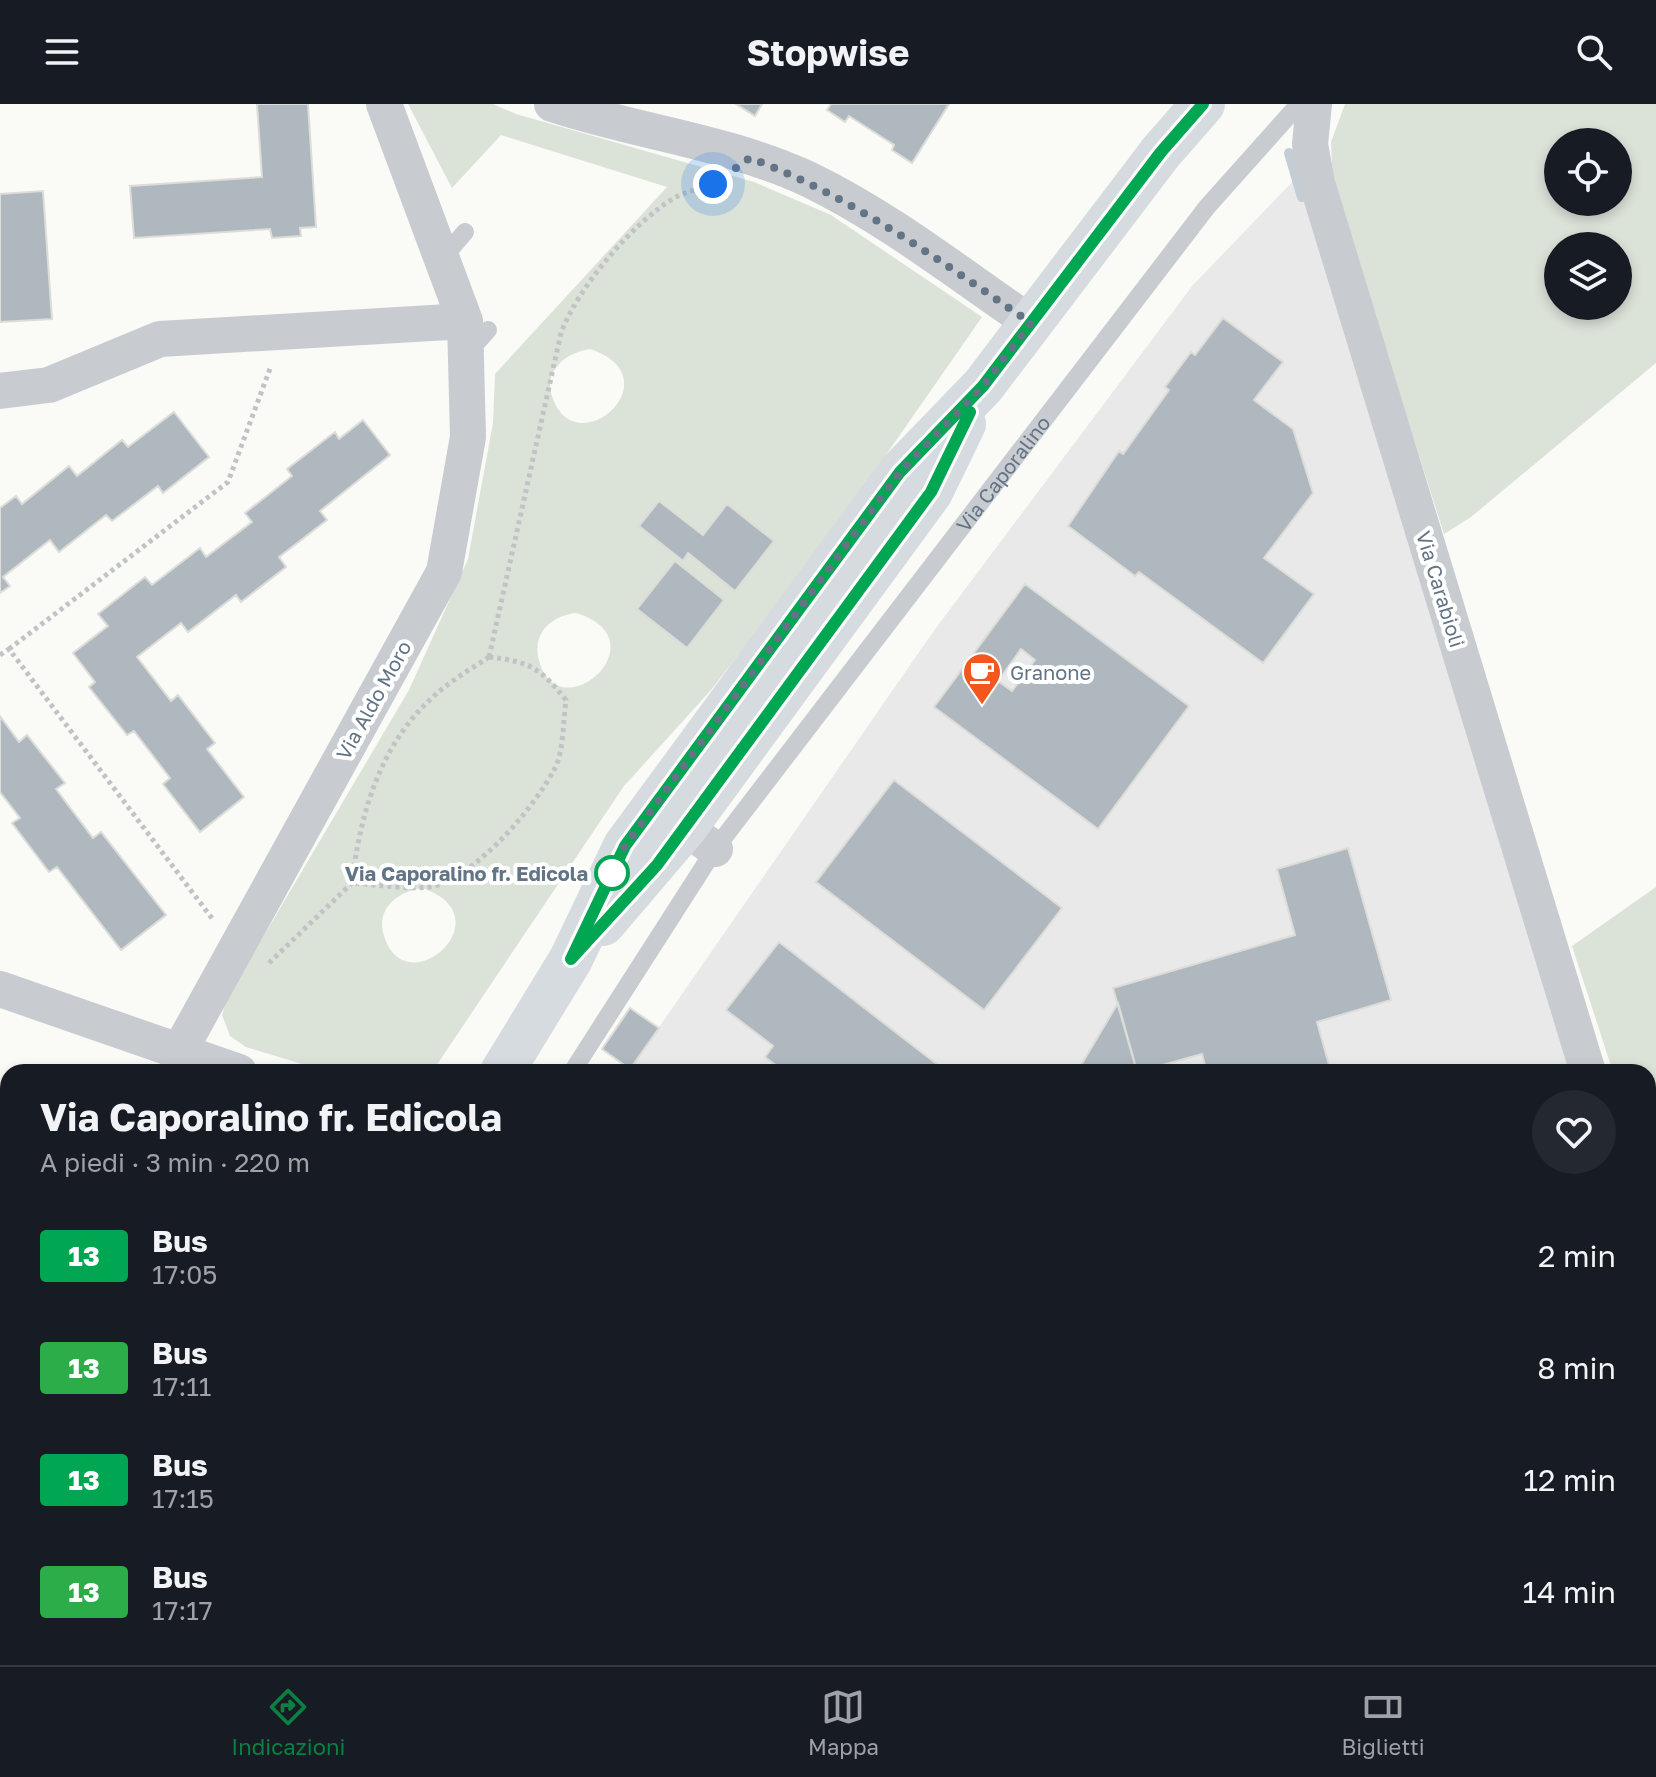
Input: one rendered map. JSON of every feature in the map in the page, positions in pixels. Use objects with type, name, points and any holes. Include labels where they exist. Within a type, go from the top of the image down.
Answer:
[{"type":"street","name":"Via Aldo Moro","points":[[180,1050],[444,572],[468,437],[473,335],[384,104]]},
{"type":"street","points":[[552,104],[750,158],[810,181],[899,233],[1031,323]]},
{"type":"street","points":[[1161,152],[1186,104]]},
{"type":"street","name":"Via Caporalino","points":[[507,1064],[571,959],[625,846],[900,472],[983,386],[1161,152],[1203,104]]},
{"type":"street","name":"Via Carabioli","points":[[1314,104],[1310,144],[1317,183],[1586,1064]]},
{"type":"street","points":[[0,391],[49,385],[160,339],[284,332],[473,335]]},
{"type":"street","name":"Via Caporalino","points":[[571,959],[657,865],[700,838],[931,492],[983,386]]},
{"type":"street","points":[[0,989],[218,1064]]},
{"type":"lane","name":"Via Caporalino","points":[[576,1064],[700,838],[1198,219],[1299,104]]},
{"type":"lane","points":[[442,259],[465,232]]},
{"type":"path","points":[[489,657],[555,360],[572,305],[647,216],[679,195],[713,184],[750,158]]},
{"type":"path","points":[[0,655],[228,482],[284,332]]},
{"type":"path","points":[[9,649],[217,926]]},
{"type":"path","points":[[267,965],[352,883],[356,846],[382,760],[434,695],[489,657],[520,661],[542,670],[566,700],[557,765],[516,825],[464,870],[439,885],[422,888],[352,883]]},
{"type":"shaded area","points":[[408,104],[493,104],[516,114],[754,182],[831,215],[982,317],[817,554],[711,690],[624,786],[437,1064],[302,1064],[246,1047],[230,1036],[222,1015],[227,998],[409,690],[468,559],[493,423],[495,374],[667,187],[501,135],[452,188]],"holes":[[[590,349],[614,362],[624,378],[622,395],[613,409],[598,420],[581,423],[565,417],[550,389],[553,372],[558,365],[564,359]],[[576,613],[600,625],[610,641],[608,658],[599,673],[584,684],[567,688],[552,682],[540,664],[538,644],[544,629],[551,623]],[[422,888],[446,901],[455,917],[454,934],[444,948],[429,959],[413,962],[397,957],[385,939],[382,919],[396,898]]]},
{"type":"shaded area","points":[[1345,104],[1656,104],[1656,363],[1471,517],[1444,534],[1333,185],[1331,142]]},
{"type":"shaded area","points":[[1300,174],[1583,1064],[634,1064],[933,632],[1193,285]]},
{"type":"shaded area","points":[[1656,887],[1656,1064],[1610,1064],[1572,946]]},
{"type":"building","points":[[257,104],[308,104],[316,227],[300,228],[301,236],[272,238],[270,229],[134,238],[130,186],[262,177]]},
{"type":"building","points":[[736,104],[762,104],[755,116]]},
{"type":"building","points":[[831,104],[949,104],[912,163],[892,150],[894,145],[849,116],[845,122],[827,110]]},
{"type":"building","points":[[43,191],[52,319],[0,322],[0,194]]},
{"type":"building","points":[[1223,318],[1283,362],[1254,400],[1293,429],[1313,493],[1264,558],[1314,594],[1263,663],[1139,572],[1135,576],[1068,526],[1119,451],[1123,454],[1169,390],[1165,387],[1191,352],[1195,355]]},
{"type":"building","points":[[174,412],[209,457],[163,493],[158,486],[112,521],[106,515],[59,552],[50,540],[3,577],[10,586],[0,593],[0,508],[16,496],[22,504],[69,466],[77,476],[122,440],[128,447]]},
{"type":"building","points":[[363,420],[390,455],[320,511],[327,520],[279,557],[286,567],[241,602],[236,595],[188,632],[181,623],[137,657],[171,701],[178,695],[215,743],[207,749],[244,797],[200,832],[163,784],[170,778],[134,731],[127,735],[89,687],[95,682],[73,653],[108,626],[98,614],[145,577],[152,585],[200,548],[206,557],[252,522],[245,513],[292,476],[287,469],[335,432],[339,439]]},
{"type":"building","points":[[659,501],[703,535],[727,504],[774,541],[735,591],[688,553],[683,561],[639,526]]},
{"type":"building","points":[[675,561],[724,600],[687,648],[637,609]]},
{"type":"building","points":[[1025,584],[1189,706],[1098,829],[934,707]],"holes":[[[1021,649],[1035,660],[1012,691],[998,681]]]},
{"type":"building","points":[[0,716],[19,742],[27,735],[65,783],[56,789],[93,838],[101,832],[166,915],[121,950],[57,867],[49,872],[12,823],[20,818],[0,792]]},
{"type":"building","points":[[894,780],[1062,908],[984,1010],[816,882]]},
{"type":"building","points":[[1348,848],[1391,1000],[1317,1022],[1329,1064],[1205,1064],[1202,1054],[1166,1064],[1135,1064],[1113,988],[1295,935],[1277,869]]},
{"type":"building","points":[[779,942],[937,1064],[774,1064],[765,1057],[773,1046],[726,1010]]},
{"type":"building","points":[[1118,1003],[1135,1064],[1082,1064]]},
{"type":"building","points":[[630,1008],[659,1028],[634,1064],[623,1064],[602,1049]]},
{"type":"waterway","points":[[1289,153],[1302,197]]},
{"type":"bus line","name":"13","points":[[970,412],[931,492],[657,865],[571,959],[625,846],[900,472],[983,386],[1161,152],[1203,104]]},
{"type":"place","name":"Granone","points":[[982,706]]},
{"type":"place","name":"Via Caporalino fr. Edicola","points":[[612,873]]},
{"type":"route","points":[[612,873],[625,846],[900,472],[983,386],[1031,323],[912,241],[810,181],[750,158],[713,184]]}]
